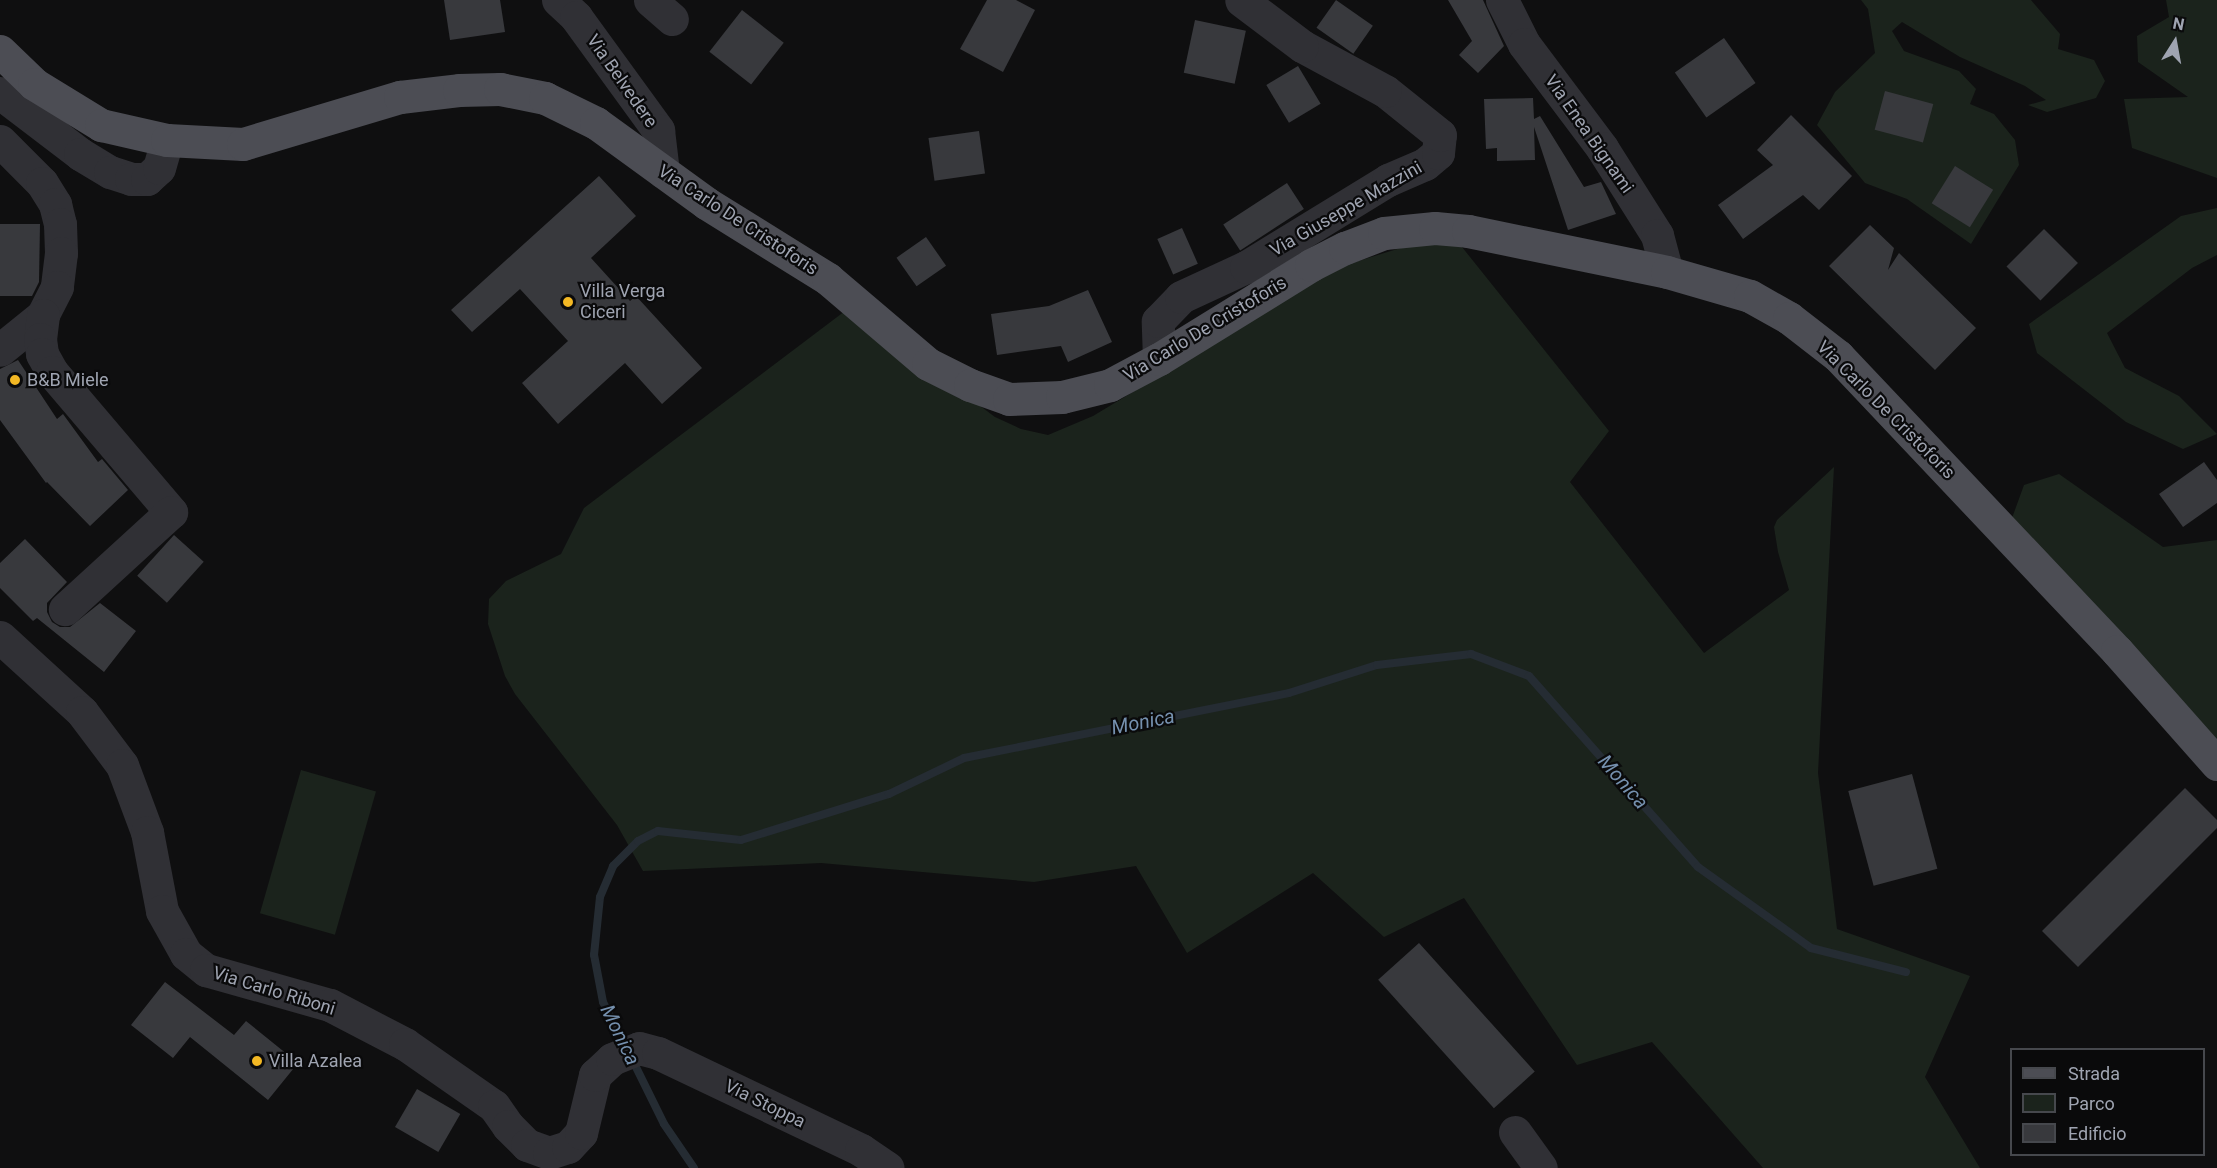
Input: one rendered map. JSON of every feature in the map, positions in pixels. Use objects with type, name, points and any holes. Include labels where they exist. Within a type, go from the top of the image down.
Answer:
[{"type":"main road","name":"Via Carlo De Cristoforis","points":[[0,51],[34,84],[101,125],[167,140],[243,144],[400,97],[459,90],[500,89],[545,98],[596,123],[706,203],[828,279],[928,364],[970,385],[1010,399],[1062,397],[1110,385],[1159,359],[1311,265],[1345,248],[1384,233],[1435,228],[1467,231],[1667,272],[1750,296],[1789,318],[1838,356],[2117,651],[2217,764]]},
{"type":"street","name":"Via Belvedere","points":[[558,0],[576,17],[658,130],[663,172]]},
{"type":"street","name":"Via Giuseppe Mazzini","points":[[1159,359],[1158,321],[1181,297],[1246,267],[1388,180],[1425,164],[1438,153],[1440,135],[1385,91],[1302,46],[1241,0]]},
{"type":"street","name":"Via Enea Bignami","points":[[1502,0],[1524,44],[1602,148],[1657,235],[1667,272]]},
{"type":"street","points":[[0,93],[80,154],[110,172],[131,179],[147,179],[159,168],[167,140]]},
{"type":"street","points":[[0,141],[42,183],[55,204],[60,224],[61,253],[57,287],[43,315],[40,339],[42,354],[52,372],[171,512],[65,609]]},
{"type":"street","points":[[0,350],[43,315]]},
{"type":"street","name":"Via Carlo Riboni","points":[[0,637],[82,712],[123,765],[147,832],[162,910],[186,954],[206,970],[330,1005],[405,1044],[494,1106],[508,1126],[527,1145],[549,1153],[568,1147],[581,1133],[595,1075],[625,1053]]},
{"type":"street","name":"Via Stoppa","points":[[625,1053],[658,1053],[861,1150],[888,1168]]},
{"type":"street","points":[[1515,1132],[1541,1168]]},
{"type":"green space","points":[[1861,0],[2031,0],[2060,34],[2058,49],[2094,60],[2105,81],[2096,98],[2047,112],[2028,105],[2046,100],[2025,86],[1960,57],[1902,22],[1892,31],[1904,51],[1959,71],[1976,89],[1970,104],[1994,114],[2015,140],[2019,165],[1971,244],[1907,199],[1865,183],[1817,125],[1835,92],[1875,53],[1868,9]]},
{"type":"green space","points":[[2166,0],[2217,0],[2217,178],[2132,148],[2124,99],[2188,97],[2138,62],[2137,36],[2169,17]]},
{"type":"green space","points":[[2217,208],[2217,255],[2192,268],[2107,333],[2125,368],[2179,396],[2217,434],[2183,449],[2126,422],[2037,353],[2029,324],[2181,216]]},
{"type":"green space","points":[[1458,242],[1609,431],[1570,482],[1704,653],[1789,590],[1778,552],[1774,527],[1777,520],[1834,467],[1818,773],[1837,929],[1970,976],[1925,1077],[1980,1168],[1763,1168],[1652,1042],[1577,1065],[1464,898],[1384,937],[1313,873],[1187,953],[1136,866],[1034,882],[821,863],[643,871],[617,825],[515,694],[505,676],[488,624],[489,599],[506,581],[561,554],[584,508],[849,308],[995,417],[1021,429],[1048,435],[1093,416],[1342,266],[1407,246]]},
{"type":"green space","points":[[2059,474],[2163,547],[2217,540],[2217,744],[2012,518],[2024,485]]},
{"type":"green space","points":[[301,770],[376,791],[335,935],[260,913]]},
{"type":"building","points":[[444,0],[500,0],[505,32],[450,40]]},
{"type":"building","points":[[987,0],[1016,0],[1035,10],[1003,72],[960,49]]},
{"type":"building","points":[[1336,0],[1373,26],[1353,54],[1316,28]]},
{"type":"building","points":[[1448,0],[1483,0],[1504,46],[1478,73],[1459,55],[1472,41]]},
{"type":"building","points":[[742,10],[784,43],[751,84],[709,52]]},
{"type":"building","points":[[1195,20],[1246,31],[1235,84],[1184,73]]},
{"type":"building","points":[[1724,38],[1756,83],[1706,117],[1675,72]]},
{"type":"building","points":[[1298,66],[1321,104],[1289,123],[1266,85]]},
{"type":"building","points":[[1885,91],[1933,104],[1923,143],[1875,130]]},
{"type":"building","points":[[1533,98],[1534,119],[1540,116],[1584,187],[1601,182],[1616,214],[1568,230],[1534,127],[1535,160],[1497,161],[1497,148],[1486,149],[1484,99]]},
{"type":"building","points":[[1791,115],[1852,176],[1819,210],[1803,195],[1743,239],[1718,205],[1773,165],[1757,150]]},
{"type":"building","points":[[979,131],[985,174],[934,181],[928,138]]},
{"type":"building","points":[[1955,166],[1993,190],[1970,227],[1932,203]]},
{"type":"building","name":"Villa Verga Ciceri","points":[[599,176],[636,216],[591,258],[630,301],[636,296],[702,368],[662,404],[625,363],[558,424],[522,383],[568,341],[520,289],[472,332],[451,310]]},
{"type":"building","points":[[1287,183],[1304,209],[1240,250],[1223,224]]},
{"type":"building","points":[[0,224],[40,224],[39,282],[32,296],[0,296]]},
{"type":"building","points":[[1870,225],[1894,248],[1888,270],[1899,253],[1976,328],[1935,370],[1829,266]]},
{"type":"building","points":[[1182,228],[1198,264],[1173,275],[1157,239]]},
{"type":"building","points":[[2044,229],[2078,263],[2040,300],[2007,266]]},
{"type":"building","points":[[926,237],[946,266],[917,286],[897,258]]},
{"type":"building","points":[[1088,290],[1112,342],[1068,362],[1061,346],[997,355],[991,314],[1049,306]]},
{"type":"building","points":[[18,360],[57,419],[63,414],[98,462],[102,459],[128,490],[90,526],[46,483],[0,420],[0,369]]},
{"type":"building","points":[[2204,462],[2217,480],[2217,503],[2183,527],[2159,494]]},
{"type":"building","points":[[174,535],[204,562],[167,603],[137,576]]},
{"type":"building","points":[[25,539],[67,582],[47,603],[47,612],[52,622],[60,627],[70,627],[100,603],[136,631],[104,672],[37,618],[33,621],[0,588],[0,563]]},
{"type":"building","points":[[1912,774],[1937,869],[1874,886],[1848,791]]},
{"type":"building","points":[[2185,788],[2217,820],[2217,828],[2078,967],[2042,931]]},
{"type":"building","points":[[1419,943],[1535,1072],[1494,1108],[1378,980]]},
{"type":"building","points":[[165,982],[234,1035],[246,1021],[298,1063],[268,1100],[190,1037],[173,1058],[131,1025]]},
{"type":"building","points":[[417,1089],[460,1114],[438,1152],[395,1127]]},
{"type":"waterway","name":"Monica","points":[[625,1045],[603,1002],[594,955],[600,897],[613,866],[638,841],[658,831],[741,840],[889,794],[964,758],[1289,693],[1377,665],[1471,654],[1529,676],[1698,867],[1811,948],[1906,972]]},
{"type":"waterway","name":"Monica","points":[[632,1059],[664,1124],[694,1168]]},
{"type":"place","name":"Villa Verga Ciceri","points":[[568,302]]},
{"type":"place","name":"B&B Miele","points":[[15,380]]},
{"type":"place","name":"Villa Azalea","points":[[257,1061]]}]
